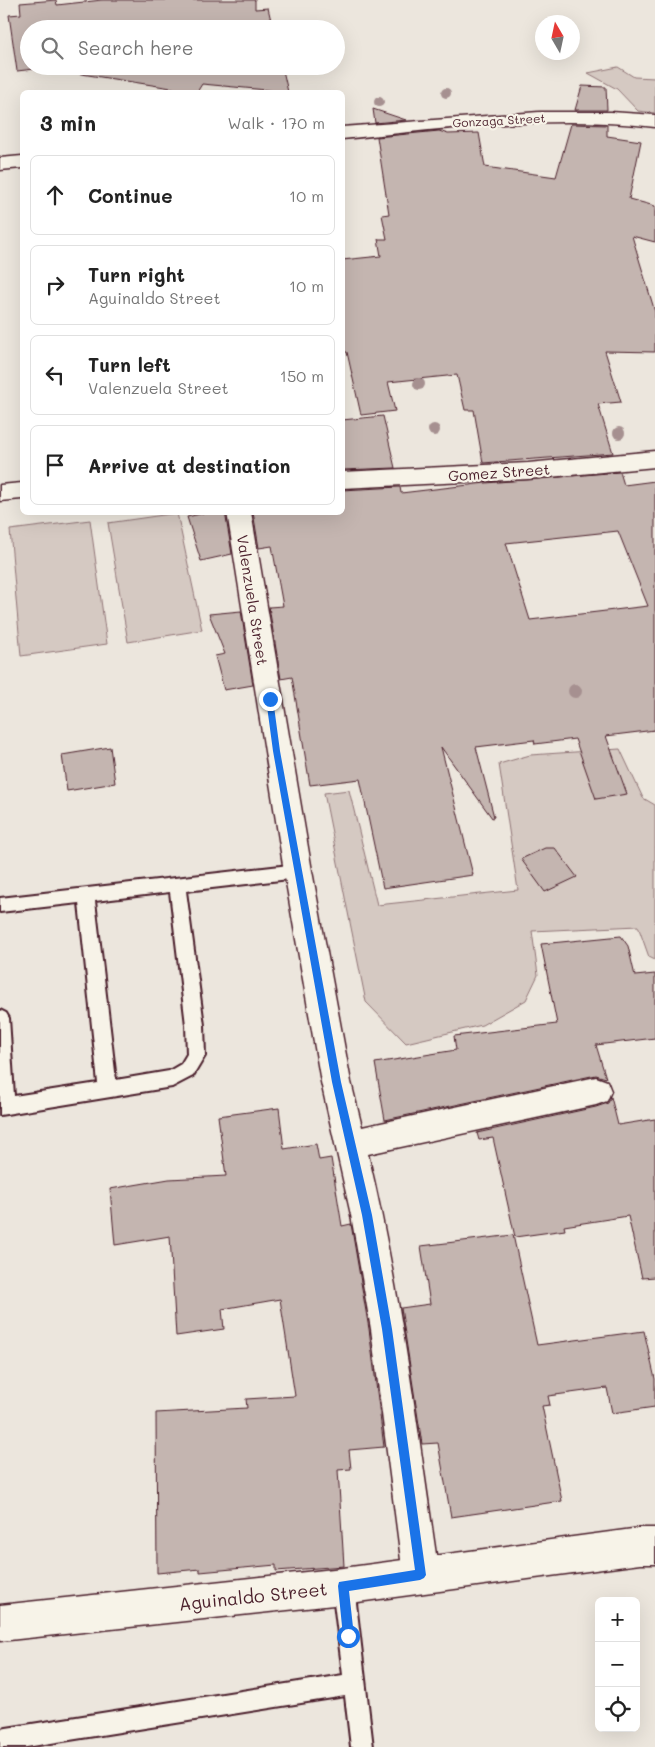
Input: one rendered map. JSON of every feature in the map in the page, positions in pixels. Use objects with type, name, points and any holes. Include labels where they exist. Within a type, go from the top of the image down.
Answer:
[{"type":"street","name":"Gonzaga Street","points":[[345,133],[471,121],[529,118],[584,117],[655,121]]},
{"type":"street","points":[[0,164],[20,162]]},
{"type":"street","name":"Gomez Street","points":[[345,480],[528,471],[655,459]]},
{"type":"street","points":[[0,493],[20,492]]},
{"type":"street","name":"Valenzuela Street","points":[[239,515],[298,871],[336,1082],[367,1215],[387,1329],[420,1575]]},
{"type":"street","points":[[351,1143],[596,1091]]},
{"type":"street","name":"Aguinaldo Street","points":[[0,1622],[343,1586],[640,1546],[655,1546]]},
{"type":"lane","points":[[0,904],[298,871]]},
{"type":"lane","points":[[0,1018],[3,1106],[172,1079],[187,1070],[196,1056],[195,1025],[177,884]]},
{"type":"lane","points":[[86,895],[108,1089]]},
{"type":"lane","points":[[343,1586],[362,1747]]},
{"type":"lane","points":[[0,1740],[355,1684]]},
{"type":"shaded area","points":[[618,67],[634,77],[655,78],[655,113],[638,111],[617,89],[588,73]]},
{"type":"shaded area","points":[[163,515],[177,515],[202,630],[128,642],[108,523]]},
{"type":"shaded area","points":[[90,520],[107,644],[21,656],[10,530]]},
{"type":"shaded area","points":[[620,749],[643,798],[655,805],[655,960],[649,957],[638,926],[532,931],[538,975],[526,1000],[482,1025],[406,1043],[366,1002],[324,793],[349,790],[377,905],[518,890],[499,764],[530,755]]},
{"type":"building","points":[[56,0],[57,5],[102,0],[255,0],[255,9],[268,8],[271,20],[20,20],[20,71],[17,71],[9,15],[21,14],[20,3]]},
{"type":"building","points":[[88,75],[284,75],[288,90],[202,84],[198,90],[184,90]]},
{"type":"building","points":[[582,86],[606,87],[607,110],[575,110]]},
{"type":"building","points":[[373,109],[406,120],[375,123]]},
{"type":"building","points":[[571,124],[607,125],[607,136],[641,141],[629,199],[655,206],[655,242],[632,236],[655,312],[655,352],[605,351],[621,402],[598,404],[613,453],[483,463],[474,410],[465,410],[457,375],[388,382],[395,411],[361,415],[347,352],[345,352],[345,260],[381,256],[378,239],[387,239],[382,215],[389,214],[377,137],[439,131],[448,134],[479,133],[485,167],[556,177]]},
{"type":"building","points":[[383,416],[395,468],[345,470],[345,420]]},
{"type":"building","points":[[620,472],[624,485],[655,481],[655,730],[606,736],[627,794],[596,799],[575,739],[535,744],[534,740],[476,747],[494,817],[492,818],[441,747],[473,875],[383,888],[360,779],[310,785],[292,677],[281,679],[269,607],[283,606],[272,546],[259,548],[254,515],[345,515],[345,490],[400,487],[401,493],[486,483]],"holes":[[[618,531],[648,606],[530,620],[506,543]]]},
{"type":"building","points":[[196,515],[226,515],[232,554],[201,561],[187,517]]},
{"type":"building","points":[[241,611],[253,685],[224,690],[215,656],[225,654],[209,614]]},
{"type":"building","points":[[110,747],[115,783],[67,791],[62,755]]},
{"type":"building","points":[[545,848],[555,848],[577,877],[545,892],[521,859]]},
{"type":"building","points":[[621,936],[628,946],[635,976],[655,974],[655,1038],[596,1045],[606,1078],[596,1075],[385,1120],[375,1063],[456,1050],[454,1036],[557,1024],[541,944]]},
{"type":"building","points":[[611,1097],[618,1125],[655,1119],[655,1277],[642,1278],[628,1216],[564,1226],[565,1230],[515,1237],[493,1138],[479,1140],[477,1133],[596,1107],[608,1103]]},
{"type":"building","points":[[279,1108],[284,1149],[316,1144],[319,1160],[331,1158],[342,1226],[351,1224],[369,1329],[384,1447],[349,1450],[351,1469],[338,1470],[344,1566],[276,1571],[276,1565],[200,1572],[200,1569],[157,1573],[156,1413],[247,1408],[246,1399],[295,1396],[280,1299],[222,1309],[224,1329],[176,1336],[170,1236],[115,1245],[110,1189],[169,1179],[226,1176],[218,1116]]},
{"type":"building","points":[[513,1235],[537,1345],[644,1331],[655,1379],[655,1407],[612,1413],[607,1388],[548,1396],[550,1405],[542,1406],[562,1501],[451,1517],[438,1443],[422,1444],[401,1308],[430,1304],[421,1246]]},
{"type":"route","points":[[270,699],[276,751],[336,1082],[367,1215],[387,1329],[420,1575],[343,1586],[348,1636]]}]
